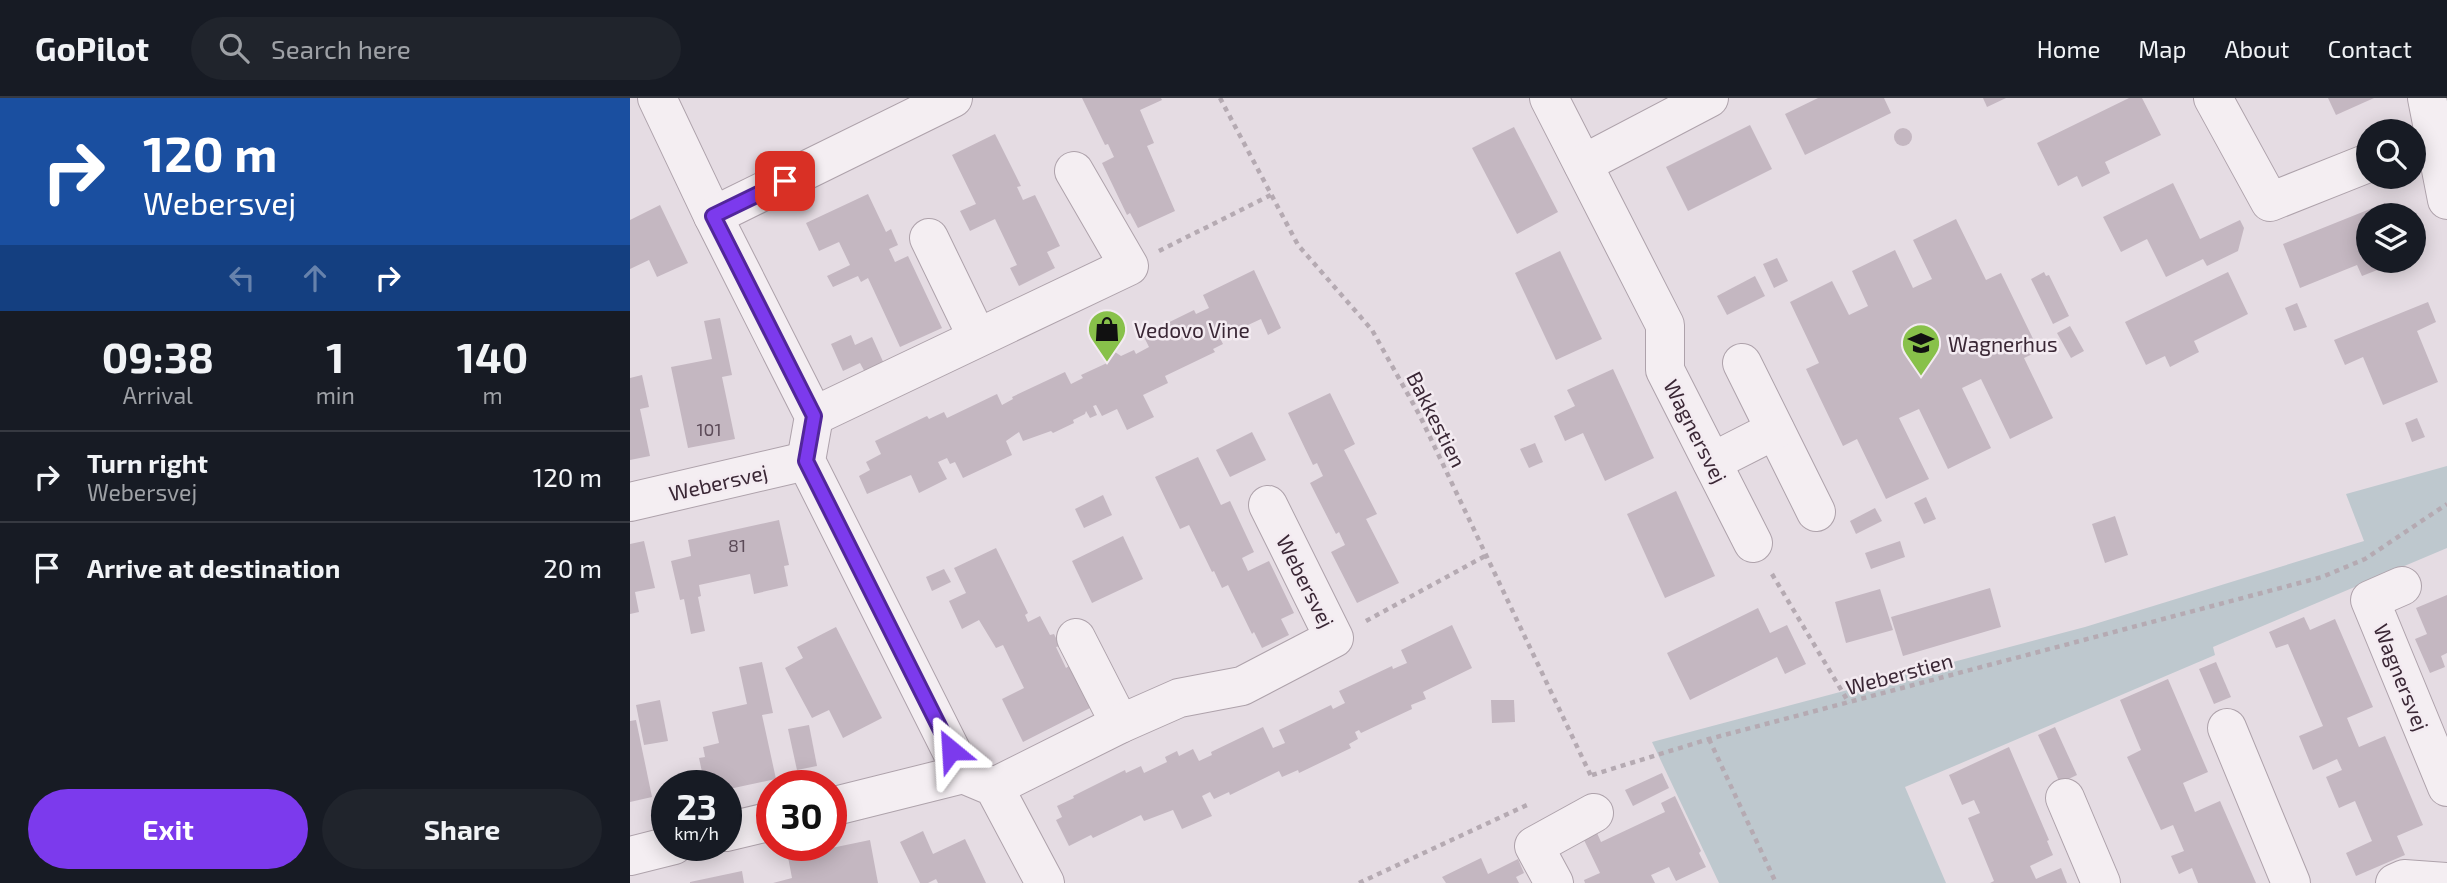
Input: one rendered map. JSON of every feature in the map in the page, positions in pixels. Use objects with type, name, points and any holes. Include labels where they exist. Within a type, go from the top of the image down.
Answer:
[{"type":"street","points":[[657,98],[814,416],[806,461],[978,781],[1045,883]]},
{"type":"street","points":[[713,216],[953,98]]},
{"type":"street","name":"Wagnersvej","points":[[1549,98],[1665,325],[1665,370],[1754,543]]},
{"type":"street","points":[[1583,164],[1709,98]]},
{"type":"street","points":[[2213,98],[2270,202],[2356,168]]},
{"type":"street","points":[[2427,98],[2438,172]]},
{"type":"street","points":[[814,416],[1129,266],[1074,171]]},
{"type":"street","points":[[929,238],[977,337]]},
{"type":"street","points":[[1742,363],[1816,512]]},
{"type":"street","points":[[1712,462],[1775,430]]},
{"type":"street","name":"Webersvej","points":[[630,502],[806,461]]},
{"type":"street","name":"Webersvej","points":[[847,804],[978,781],[1179,698],[1242,686],[1334,638],[1268,505]]},
{"type":"street","name":"Wagnersvej","points":[[2402,586],[2370,600],[2447,787]]},
{"type":"street","points":[[1076,638],[1120,724]]},
{"type":"street","points":[[2227,728],[2291,883]]},
{"type":"street","points":[[1554,883],[1534,846],[1586,797]]},
{"type":"street","points":[[2065,798],[2101,883]]},
{"type":"street","points":[[630,856],[651,851]]},
{"type":"street","points":[[2395,883],[2404,879],[2447,882]]},
{"type":"path","name":"Bakkestien","points":[[1220,98],[1298,245],[1372,330],[1420,416],[1591,776]]},
{"type":"path","points":[[1129,266],[1271,195]]},
{"type":"path","name":"Weberstien","points":[[1586,797],[1591,776],[1709,740],[2322,577],[2365,559],[2447,504]]},
{"type":"path","points":[[1754,543],[1849,703]]},
{"type":"path","points":[[1334,638],[1485,556]]},
{"type":"path","points":[[1709,740],[1776,883]]},
{"type":"path","points":[[1359,883],[1530,804]]},
{"type":"shaded area","points":[[2447,466],[2447,548],[2213,647],[2215,655],[1905,787],[1946,883],[1719,883],[1652,742],[2085,627],[2364,541],[2346,494]]},
{"type":"building","points":[[1082,98],[1161,98],[1162,100],[1140,110],[1154,143],[1147,146],[1175,211],[1138,228],[1130,213],[1127,215],[1102,163],[1114,157],[1108,144],[1105,145]]},
{"type":"building","points":[[1818,98],[1884,98],[1891,113],[1805,155],[1785,114]]},
{"type":"building","points":[[1983,98],[2006,98],[1987,107]]},
{"type":"building","points":[[2129,98],[2142,98],[2161,135],[2105,162],[2110,173],[2082,187],[2077,176],[2058,186],[2037,143]]},
{"type":"building","points":[[2328,98],[2374,98],[2336,115]]},
{"type":"building","points":[[1750,125],[1772,169],[1688,211],[1666,167]]},
{"type":"building","points":[[1514,127],[1558,212],[1517,234],[1472,148]]},
{"type":"building","points":[[1903,128],[1909,131],[1912,137],[1909,143],[1903,146],[1897,143],[1894,137],[1897,131]]},
{"type":"building","points":[[995,134],[1021,186],[1017,187],[1023,200],[1035,195],[1060,246],[1047,252],[1055,268],[1019,286],[1010,268],[1017,265],[995,219],[970,231],[960,211],[976,204],[952,155]]},
{"type":"building","points":[[2173,183],[2200,239],[2240,220],[2244,228],[2238,251],[2207,266],[2203,259],[2166,277],[2147,239],[2121,252],[2103,217]]},
{"type":"building","points":[[868,194],[886,232],[891,229],[898,245],[889,249],[895,262],[908,256],[942,328],[900,347],[868,278],[861,282],[858,276],[833,287],[827,276],[850,265],[839,242],[819,251],[806,223]]},
{"type":"building","points":[[660,205],[688,263],[657,277],[649,260],[630,269],[630,220]]},
{"type":"building","points":[[2356,215],[2356,265],[2300,288],[2283,244]]},
{"type":"building","points":[[1956,219],[1986,280],[2001,273],[2039,351],[2024,358],[2053,418],[2010,439],[1981,379],[1962,388],[1991,448],[1948,469],[1919,409],[1899,418],[1929,479],[1886,499],[1857,439],[1843,446],[1806,369],[1819,363],[1790,302],[1832,281],[1849,315],[1868,306],[1852,271],[1895,250],[1913,288],[1932,279],[1913,240]]},
{"type":"building","points":[[1560,251],[1602,339],[1556,360],[1515,273]]},
{"type":"building","points":[[1777,258],[1788,281],[1774,288],[1763,264]]},
{"type":"building","points":[[1254,270],[1281,328],[1268,335],[1261,319],[1220,338],[1223,344],[1213,349],[1215,352],[1165,376],[1168,383],[1143,395],[1154,417],[1127,430],[1117,409],[1102,416],[1096,405],[1093,406],[1097,415],[1090,418],[1086,411],[1073,420],[1074,423],[1053,433],[1051,431],[1023,441],[1019,432],[1006,441],[1012,455],[963,478],[955,462],[950,464],[947,458],[938,462],[947,479],[919,493],[911,475],[867,494],[859,476],[870,470],[866,462],[881,454],[875,441],[927,416],[929,419],[944,412],[947,418],[997,394],[1002,405],[1013,399],[1012,397],[1065,372],[1071,384],[1083,378],[1081,375],[1107,363],[1107,356],[1115,352],[1121,356],[1134,350],[1136,354],[1149,347],[1143,335],[1194,310],[1196,314],[1209,308],[1203,295]]},
{"type":"building","points":[[2044,272],[2046,276],[2049,275],[2069,316],[2053,324],[2031,279]]},
{"type":"building","points":[[2228,272],[2248,314],[2194,341],[2199,352],[2170,367],[2165,356],[2146,365],[2125,322]]},
{"type":"building","points":[[1755,276],[1765,296],[1727,315],[1717,296]]},
{"type":"building","points":[[2428,302],[2436,322],[2417,331],[2438,382],[2383,405],[2363,357],[2345,365],[2334,340]]},
{"type":"building","points":[[2297,303],[2307,327],[2294,331],[2285,308]]},
{"type":"building","points":[[720,318],[732,375],[722,377],[735,439],[688,448],[671,367],[712,359],[704,321]]},
{"type":"building","points":[[2070,326],[2084,351],[2071,358],[2057,333]]},
{"type":"building","points":[[851,335],[855,345],[872,337],[885,366],[866,374],[860,363],[843,371],[831,344]]},
{"type":"building","points":[[1613,369],[1654,458],[1605,481],[1583,433],[1565,441],[1554,416],[1575,406],[1567,390]]},
{"type":"building","points":[[642,375],[649,407],[640,409],[650,456],[630,460],[630,378]]},
{"type":"building","points":[[1330,393],[1355,444],[1344,450],[1377,514],[1366,519],[1399,583],[1357,603],[1331,552],[1345,545],[1339,532],[1336,534],[1310,483],[1323,476],[1317,463],[1313,465],[1288,413]]},
{"type":"building","points":[[2417,418],[2425,437],[2412,442],[2405,423]]},
{"type":"building","points":[[1252,432],[1266,460],[1230,477],[1216,450]]},
{"type":"building","points":[[1535,443],[1543,462],[1529,468],[1520,449]]},
{"type":"building","points":[[1198,457],[1221,505],[1230,501],[1254,552],[1242,558],[1248,571],[1269,561],[1294,613],[1281,619],[1289,635],[1262,648],[1254,632],[1252,634],[1228,585],[1222,588],[1214,571],[1212,572],[1189,525],[1180,529],[1155,477]]},
{"type":"building","points":[[1676,491],[1715,576],[1665,598],[1627,514]]},
{"type":"building","points":[[1103,495],[1112,515],[1084,528],[1075,509]]},
{"type":"building","points":[[1926,497],[1936,519],[1924,524],[1914,503]]},
{"type":"building","points":[[1875,508],[1882,521],[1856,534],[1850,521]]},
{"type":"building","points":[[2115,516],[2128,555],[2105,563],[2092,524]]},
{"type":"building","points":[[779,520],[789,565],[784,566],[788,586],[754,594],[750,574],[699,585],[701,596],[698,597],[705,631],[691,634],[684,599],[680,600],[671,561],[691,556],[688,540]]},
{"type":"building","points":[[1123,536],[1143,579],[1092,603],[1072,561]]},
{"type":"building","points":[[644,541],[655,588],[635,592],[639,612],[630,614],[630,544]]},
{"type":"building","points":[[1900,541],[1905,557],[1871,569],[1865,553]]},
{"type":"building","points":[[996,548],[1028,613],[1025,615],[1028,622],[1040,616],[1050,635],[1054,634],[1060,646],[1056,647],[1066,668],[1069,666],[1090,708],[1023,742],[1002,699],[1024,688],[1003,645],[996,648],[979,620],[962,629],[949,601],[966,593],[954,568]]},
{"type":"building","points":[[944,569],[951,582],[932,591],[926,577]]},
{"type":"building","points":[[1990,588],[2001,627],[1903,656],[1891,617]]},
{"type":"building","points":[[1880,589],[1893,630],[1846,643],[1835,602]]},
{"type":"building","points":[[2447,595],[2447,653],[2441,656],[2445,667],[2430,673],[2415,639],[2427,634],[2416,608]]},
{"type":"building","points":[[1758,608],[1770,633],[1787,625],[1806,664],[1785,674],[1777,657],[1690,700],[1667,653]]},
{"type":"building","points":[[2304,617],[2310,630],[2335,619],[2373,707],[2347,718],[2359,747],[2385,736],[2423,825],[2397,836],[2405,855],[2356,876],[2346,853],[2372,841],[2355,801],[2339,808],[2326,777],[2342,770],[2337,759],[2313,770],[2299,736],[2323,726],[2288,644],[2276,648],[2269,632]]},
{"type":"building","points":[[1452,625],[1472,668],[1423,692],[1426,699],[1411,705],[1412,709],[1361,733],[1359,730],[1355,732],[1358,739],[1349,744],[1351,748],[1299,773],[1298,770],[1282,777],[1279,771],[1230,795],[1229,792],[1214,799],[1210,792],[1202,796],[1212,816],[1182,829],[1173,810],[1144,821],[1141,815],[1093,838],[1091,835],[1069,846],[1056,820],[1062,817],[1057,806],[1074,798],[1073,796],[1125,770],[1126,773],[1141,766],[1144,773],[1167,762],[1165,757],[1177,751],[1179,756],[1193,749],[1199,761],[1212,755],[1211,752],[1263,727],[1273,748],[1285,743],[1279,730],[1331,705],[1333,709],[1345,703],[1339,691],[1392,666],[1393,669],[1407,663],[1401,650]]},
{"type":"building","points":[[836,627],[882,718],[843,738],[829,710],[812,718],[785,668],[803,658],[797,647]]},
{"type":"building","points":[[762,662],[773,713],[762,715],[774,770],[756,770],[756,783],[742,786],[742,770],[702,770],[699,758],[705,757],[703,747],[719,743],[712,712],[747,704],[739,667]]},
{"type":"building","points":[[2216,662],[2231,697],[2214,704],[2199,669]]},
{"type":"building","points":[[2168,679],[2208,772],[2183,783],[2195,812],[2220,801],[2256,883],[2198,883],[2192,868],[2179,874],[2171,856],[2184,851],[2173,825],[2161,830],[2127,757],[2141,750],[2120,700]]},
{"type":"building","points":[[660,700],[668,741],[644,745],[636,705]]},
{"type":"building","points":[[1491,700],[1514,700],[1515,722],[1492,723]]},
{"type":"building","points":[[636,720],[651,797],[630,802],[630,721]]},
{"type":"building","points":[[809,725],[817,766],[797,770],[788,729]]},
{"type":"building","points":[[2055,727],[2077,775],[2060,783],[2038,735]]},
{"type":"building","points":[[2009,747],[2053,855],[2030,866],[2036,879],[2061,868],[2067,883],[1990,883],[1994,881],[1968,818],[1980,813],[1974,800],[1962,805],[1949,775]]},
{"type":"building","points":[[1662,773],[1669,788],[1633,806],[1625,790]]},
{"type":"building","points":[[1675,796],[1706,867],[1676,881],[1669,867],[1651,875],[1655,883],[1585,883],[1584,880],[1600,873],[1584,840],[1597,833],[1601,842],[1665,812],[1661,803]]},
{"type":"building","points":[[923,831],[933,854],[965,839],[986,883],[938,883],[936,879],[920,883],[900,842]]},
{"type":"building","points":[[870,840],[878,883],[773,883],[792,878],[789,861],[847,861],[847,845]]},
{"type":"building","points":[[1481,858],[1488,874],[1518,859],[1524,873],[1516,877],[1519,883],[1446,883],[1442,877]]},
{"type":"building","points":[[742,871],[744,883],[690,883],[690,882]]},
{"type":"place","name":"Vedovo Vine","points":[[1107,363]]},
{"type":"place","name":"Wagnerhus","points":[[1921,377]]},
{"type":"route","points":[[785,181],[713,216],[814,416],[806,461],[951,750]]}]
